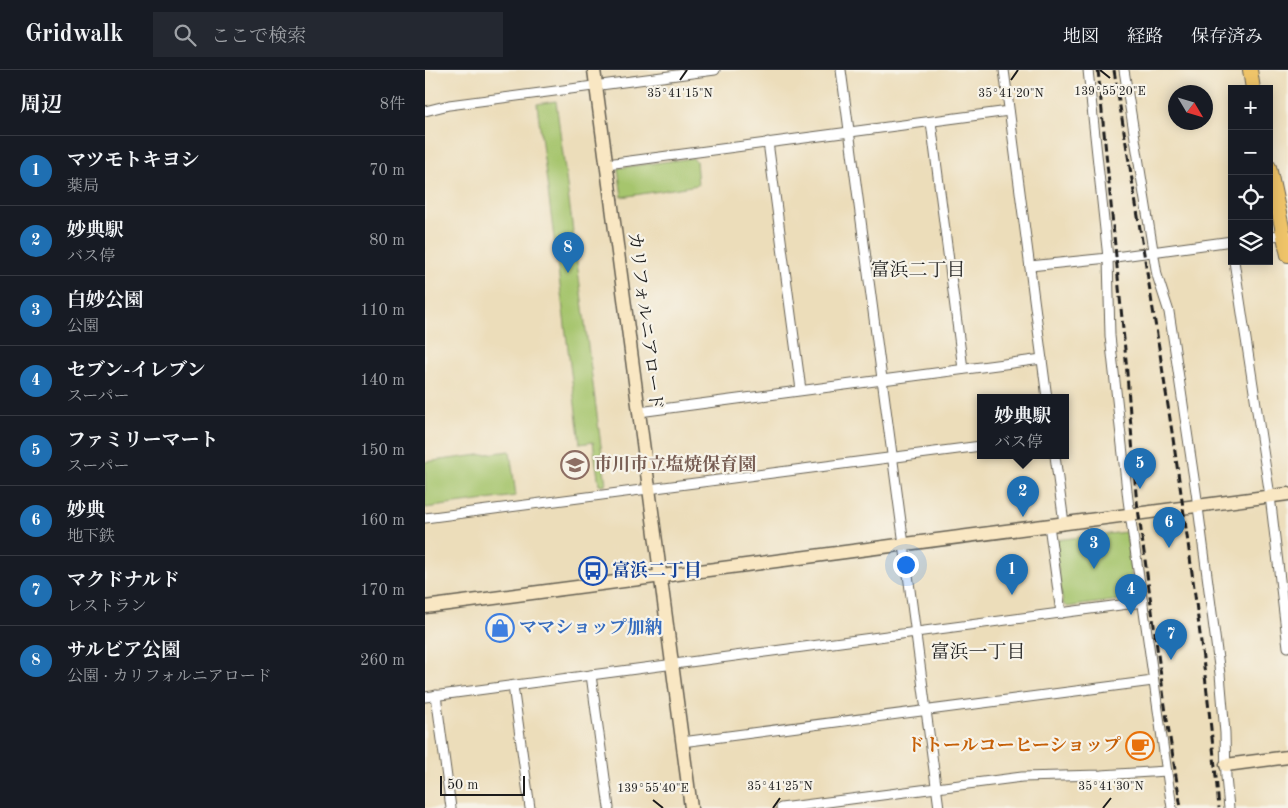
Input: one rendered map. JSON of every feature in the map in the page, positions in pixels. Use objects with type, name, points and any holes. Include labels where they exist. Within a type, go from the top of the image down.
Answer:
[{"type":"main road","points":[[1250,70],[1252,85]]},
{"type":"main road","points":[[1270,175],[1280,235],[1288,255]]},
{"type":"street","name":"カリフォルニアロード","points":[[594,70],[691,808]]},
{"type":"street","points":[[425,111],[449,105],[715,70]]},
{"type":"street","points":[[841,70],[939,808]]},
{"type":"street","points":[[1004,70],[1046,394]]},
{"type":"street","points":[[1089,70],[1108,258],[1110,336],[1130,514],[1172,808]]},
{"type":"street","points":[[1124,70],[1157,275],[1169,312],[1198,506],[1219,674],[1225,733],[1229,808]]},
{"type":"street","points":[[607,164],[1009,111]]},
{"type":"street","points":[[931,122],[963,369]]},
{"type":"street","points":[[768,142],[801,390]]},
{"type":"street","points":[[1030,266],[1228,243]]},
{"type":"street","points":[[1236,265],[1270,496],[1288,647]]},
{"type":"street","points":[[639,412],[1042,359]]},
{"type":"street","points":[[425,518],[977,446]]},
{"type":"street","points":[[1055,459],[1064,523]]},
{"type":"street","points":[[425,607],[1288,494]]},
{"type":"street","points":[[1049,525],[1061,612]]},
{"type":"street","points":[[425,697],[1143,602]]},
{"type":"street","points":[[591,675],[609,808]]},
{"type":"street","points":[[682,742],[1153,681]]},
{"type":"street","points":[[513,686],[530,808]]},
{"type":"street","points":[[435,696],[451,808]]},
{"type":"street","points":[[1226,765],[1288,757]]},
{"type":"street","points":[[781,808],[1022,777],[1167,771]]},
{"type":"green space","points":[[556,101],[606,484],[599,485],[593,442],[580,444],[537,104]]},
{"type":"green space","points":[[693,158],[696,161],[698,185],[622,197],[618,168]]},
{"type":"green space","points":[[510,451],[516,496],[425,508],[425,462]]},
{"type":"green space","points":[[1126,532],[1134,598],[1067,607],[1063,604],[1054,540]]},
{"type":"railway","points":[[1098,70],[1126,360],[1136,494],[1181,808]]},
{"type":"railway","points":[[1114,70],[1173,438],[1199,623],[1219,808]]},
{"type":"place","name":"サルビア公園","points":[[568,273]]},
{"type":"place","name":"市川市立塩焼保育園","points":[[575,465]]},
{"type":"place","name":"ファミリーマート","points":[[1140,489]]},
{"type":"place","name":"妙典駅","points":[[1023,517]]},
{"type":"place","name":"妙典","points":[[1169,548]]},
{"type":"place","name":"白妙公園","points":[[1094,569]]},
{"type":"place","name":"富浜二丁目","points":[[593,571]]},
{"type":"place","name":"マツモトキヨシ","points":[[1012,595]]},
{"type":"place","name":"セブン-イレブン","points":[[1131,615]]},
{"type":"place","name":"ママショップ加納","points":[[500,628]]},
{"type":"place","name":"マクドナルド","points":[[1171,660]]},
{"type":"place","name":"ドトールコーヒーショップ","points":[[1140,746]]},
{"type":"district","name":"富浜二丁目","points":[[918,271]]},
{"type":"district","name":"富浜一丁目","points":[[978,653]]}]
